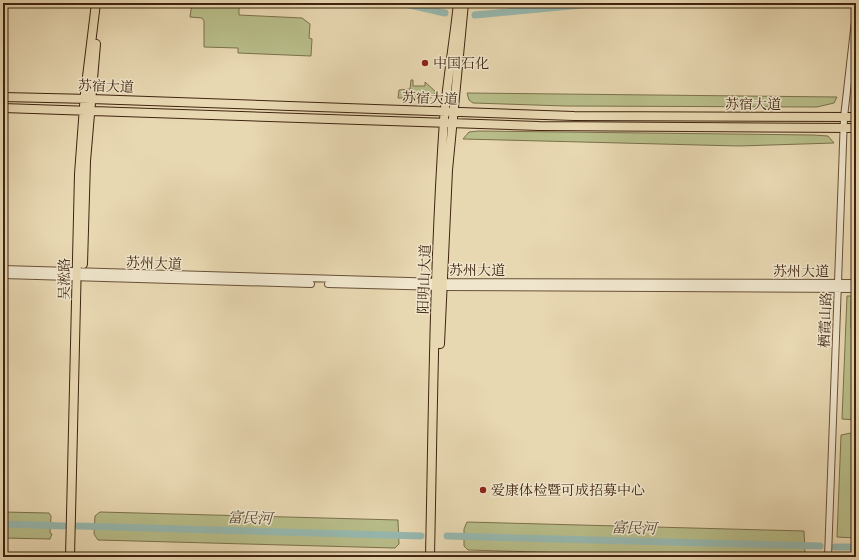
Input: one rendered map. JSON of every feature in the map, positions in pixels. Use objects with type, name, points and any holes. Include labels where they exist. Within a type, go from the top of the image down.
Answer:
[{"type":"main road","name":"吴淞路","points":[[70,557],[87,112],[96,3]]},
{"type":"main road","name":"吴淞路","points":[[88,99],[100,3]]},
{"type":"main road","name":"阳明山大道","points":[[430,557],[439,285],[448,122],[458,3]]},
{"type":"main road","name":"阳明山大道","points":[[449,112],[464,3]]},
{"type":"main road","name":"苏宿大道","points":[[3,97],[574,116],[856,117]]},
{"type":"main road","name":"苏宿大道","points":[[3,108],[539,126],[856,128]]},
{"type":"main road","name":"吴淞路","points":[[75,557],[80,275]]},
{"type":"main road","name":"阳明山大道","points":[[435,557],[439,285]]},
{"type":"street","name":"栖霞山路","points":[[828,557],[844,117],[856,12]]},
{"type":"street","name":"苏州大道","points":[[3,269],[80,275]]},
{"type":"street","name":"苏州大道","points":[[3,275],[80,275],[439,285],[838,286],[856,289]]},
{"type":"street","name":"苏州大道","points":[[838,286],[856,282]]},
{"type":"green space","points":[[192,3],[239,6],[239,15],[302,18],[310,24],[309,38],[312,39],[311,56],[238,53],[238,48],[204,47],[204,21],[202,18],[190,17]]},
{"type":"green space","points":[[411,80],[413,80],[413,86],[425,86],[425,82],[436,92],[431,98],[398,98],[399,90],[410,89]]},
{"type":"green space","points":[[467,93],[837,97],[834,103],[817,107],[566,106],[473,103],[469,100]]},
{"type":"green space","points":[[469,132],[813,135],[828,136],[834,143],[739,146],[463,139]]},
{"type":"green space","points":[[847,296],[856,296],[856,299],[851,300],[851,328],[856,328],[856,420],[842,419]]},
{"type":"green space","points":[[856,432],[856,538],[837,537],[841,435]]},
{"type":"green space","points":[[3,512],[49,513],[51,516],[50,533],[52,534],[50,539],[3,538]]},
{"type":"green space","points":[[100,512],[398,520],[399,544],[395,548],[98,540],[94,534],[95,516]]},
{"type":"green space","points":[[467,522],[804,531],[805,553],[803,557],[706,557],[468,550],[464,546],[464,529]]},
{"type":"waterway","points":[[401,3],[445,13]]},
{"type":"waterway","points":[[475,15],[602,3]]},
{"type":"waterway","name":"富民河","points":[[3,524],[64,526]]},
{"type":"waterway","name":"富民河","points":[[78,526],[421,536]]},
{"type":"waterway","name":"富民河","points":[[447,536],[820,546]]},
{"type":"waterway","name":"富民河","points":[[835,547],[856,547]]},
{"type":"place","name":"中国石化","points":[[425,63]]},
{"type":"place","name":"爱康体检暨可成招募中心","points":[[483,490]]}]
